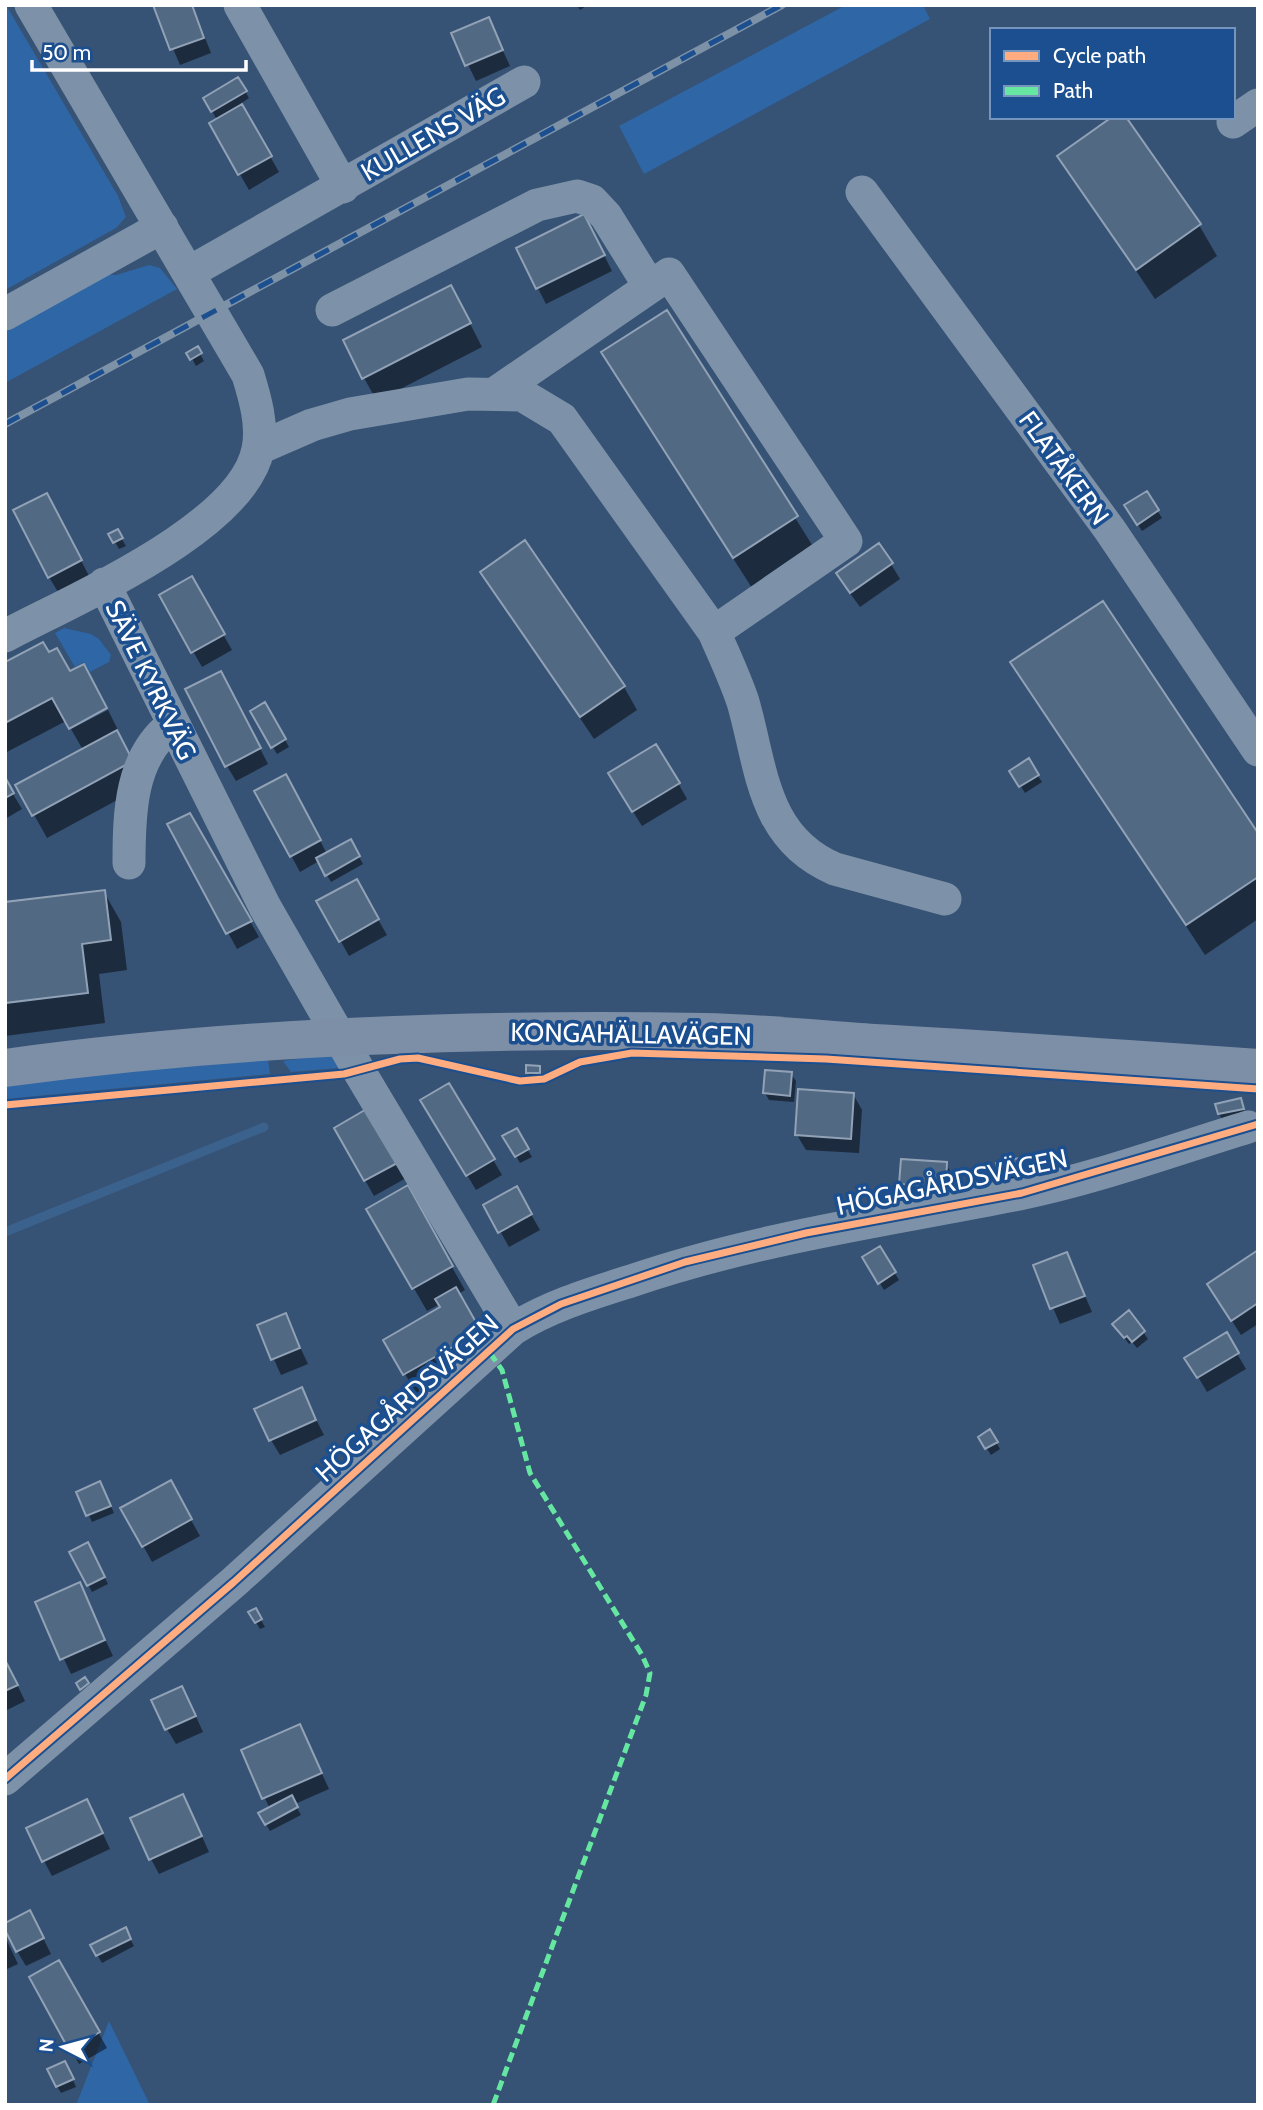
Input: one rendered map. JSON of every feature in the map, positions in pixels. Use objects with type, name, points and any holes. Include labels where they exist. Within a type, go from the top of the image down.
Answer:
[{"type":"main road","name":"KONGAHÄLLAVÄGEN","points":[[5,1068],[139,1050],[340,1035],[707,1032],[1258,1068]]},
{"type":"street","name":"SÄVE KYRKVÄG","points":[[31,5],[248,375],[258,410],[259,448],[243,480],[211,516],[164,551],[103,584],[265,907],[340,1035]]},
{"type":"street","name":"KULLENS VÄG","points":[[240,5],[343,187]]},
{"type":"street","name":"KULLENS VÄG","points":[[190,272],[524,82]]},
{"type":"street","name":"FLATÅKERN","points":[[862,192],[1110,530],[1258,750]]},
{"type":"street","points":[[332,310],[537,205],[577,196],[592,201],[606,216],[650,287]]},
{"type":"street","points":[[5,314],[162,227]]},
{"type":"street","points":[[494,394],[669,274],[846,541],[714,632]]},
{"type":"street","points":[[259,448],[312,425],[350,414],[468,394],[522,395],[562,419],[714,632],[743,702],[769,801],[787,835],[819,862],[835,869],[944,899]]},
{"type":"street","points":[[5,636],[103,584]]},
{"type":"street","points":[[130,863],[129,817],[138,776],[156,737],[172,725]]},
{"type":"street","name":"HÖGAGÅRDSVÄGEN","points":[[340,1035],[513,1329]]},
{"type":"street","name":"HÖGAGÅRDSVÄGEN","points":[[5,1779],[234,1582],[513,1329],[561,1304],[685,1262],[806,1233],[1022,1193],[1248,1127]]},
{"type":"shaded area","points":[[6,5],[118,196],[126,217],[116,228],[5,290]]},
{"type":"shaded area","points":[[846,5],[923,5],[930,19],[644,174],[619,126]]},
{"type":"shaded area","points":[[149,265],[160,268],[177,289],[5,383],[5,327],[106,274],[116,275]]},
{"type":"shaded area","points":[[64,628],[91,634],[99,639],[111,655],[109,662],[90,672],[84,662],[75,667],[55,633]]},
{"type":"shaded area","points":[[324,1055],[334,1057],[339,1068],[291,1072],[283,1061]]},
{"type":"shaded area","points":[[268,1059],[270,1074],[5,1099],[5,1083]]},
{"type":"shaded area","points":[[109,2021],[150,2105],[76,2105]]},
{"type":"building","points":[[153,5],[192,5],[204,38],[170,50]]},
{"type":"building","points":[[489,17],[503,50],[465,66],[451,33]]},
{"type":"building","points":[[238,77],[247,91],[211,112],[203,98]]},
{"type":"building","points":[[242,104],[272,156],[238,175],[209,123]]},
{"type":"building","points":[[1109,119],[1127,119],[1201,224],[1136,270],[1057,156]]},
{"type":"building","points":[[584,214],[605,255],[536,289],[516,248]]},
{"type":"building","points":[[451,285],[471,323],[362,379],[343,340]]},
{"type":"building","points":[[667,310],[798,516],[733,558],[601,352]]},
{"type":"building","points":[[198,346],[202,353],[190,360],[186,353]]},
{"type":"building","points":[[1147,491],[1159,510],[1137,525],[1124,505]]},
{"type":"building","points":[[47,493],[82,560],[48,578],[13,510]]},
{"type":"building","points":[[118,529],[123,538],[113,543],[108,534]]},
{"type":"building","points":[[525,540],[625,686],[580,717],[480,572]]},
{"type":"building","points":[[879,543],[893,563],[850,593],[836,573]]},
{"type":"building","points":[[192,576],[225,634],[191,653],[159,595]]},
{"type":"building","points":[[1103,601],[1258,833],[1258,877],[1186,925],[1010,662]]},
{"type":"building","points":[[43,642],[49,652],[57,648],[70,671],[84,664],[107,708],[69,729],[52,698],[5,723],[5,662]]},
{"type":"building","points":[[221,671],[261,748],[225,767],[185,689]]},
{"type":"building","points":[[265,702],[286,739],[271,748],[250,711]]},
{"type":"building","points":[[117,730],[133,761],[32,816],[15,785]]},
{"type":"building","points":[[656,744],[680,783],[632,812],[608,773]]},
{"type":"building","points":[[1029,758],[1039,775],[1019,787],[1009,771]]},
{"type":"building","points":[[286,774],[321,840],[290,857],[254,791]]},
{"type":"building","points":[[5,777],[14,793],[5,798]]},
{"type":"building","points":[[190,813],[252,921],[226,934],[167,824]]},
{"type":"building","points":[[351,839],[360,856],[325,876],[316,858]]},
{"type":"building","points":[[357,879],[379,919],[339,942],[316,901]]},
{"type":"building","points":[[105,890],[111,940],[82,944],[88,993],[5,1003],[5,902]]},
{"type":"building","points":[[526,1065],[540,1066],[540,1073],[526,1073]]},
{"type":"building","points":[[765,1070],[792,1072],[790,1096],[763,1093]]},
{"type":"building","points":[[449,1083],[495,1159],[466,1176],[420,1100]]},
{"type":"building","points":[[798,1089],[854,1093],[851,1139],[795,1135]]},
{"type":"building","points":[[1241,1098],[1244,1109],[1218,1114],[1215,1104]]},
{"type":"building","points":[[370,1107],[401,1161],[364,1181],[334,1128]]},
{"type":"building","points":[[517,1128],[529,1149],[515,1157],[502,1136]]},
{"type":"building","points":[[1019,1158],[1023,1171],[999,1177],[996,1163]]},
{"type":"building","points":[[901,1159],[947,1162],[946,1188],[899,1184]]},
{"type":"building","points":[[408,1185],[453,1266],[412,1289],[366,1209]]},
{"type":"building","points":[[517,1186],[532,1214],[498,1233],[483,1205]]},
{"type":"building","points":[[880,1246],[896,1272],[878,1284],[862,1257]]},
{"type":"building","points":[[1258,1250],[1258,1303],[1231,1321],[1207,1284]]},
{"type":"building","points":[[1067,1252],[1085,1296],[1050,1309],[1033,1265]]},
{"type":"building","points":[[456,1287],[485,1338],[462,1351],[458,1344],[403,1375],[383,1340],[440,1307],[435,1299]]},
{"type":"building","points":[[1129,1310],[1145,1331],[1132,1342],[1127,1336],[1124,1338],[1112,1324]]},
{"type":"building","points":[[286,1313],[300,1348],[271,1360],[257,1325]]},
{"type":"building","points":[[1227,1332],[1239,1353],[1197,1378],[1184,1358]]},
{"type":"building","points":[[302,1387],[316,1420],[269,1441],[254,1409]]},
{"type":"building","points":[[990,1429],[998,1442],[985,1449],[978,1437]]},
{"type":"building","points":[[171,1480],[192,1519],[142,1547],[120,1508]]},
{"type":"building","points":[[100,1481],[111,1506],[86,1516],[76,1492]]},
{"type":"building","points":[[88,1542],[105,1577],[87,1586],[69,1552]]},
{"type":"building","points":[[80,1582],[105,1640],[60,1660],[35,1602]]},
{"type":"building","points":[[256,1608],[262,1619],[255,1623],[248,1612]]},
{"type":"building","points":[[5,1660],[18,1685],[5,1691]]},
{"type":"building","points":[[85,1677],[89,1683],[80,1690],[76,1683]]},
{"type":"building","points":[[182,1686],[196,1716],[165,1730],[151,1700]]},
{"type":"building","points":[[300,1724],[322,1773],[262,1799],[241,1750]]},
{"type":"building","points":[[183,1794],[202,1836],[149,1860],[130,1818]]},
{"type":"building","points":[[292,1795],[298,1807],[265,1825],[258,1813]]},
{"type":"building","points":[[87,1799],[103,1833],[42,1862],[26,1828]]},
{"type":"building","points":[[30,1910],[44,1938],[16,1952],[5,1930],[5,1923]]},
{"type":"building","points":[[126,1927],[131,1939],[96,1956],[90,1945]]},
{"type":"building","points":[[59,1960],[100,2032],[69,2050],[29,1977]]},
{"type":"building","points":[[65,2061],[74,2079],[56,2087],[47,2069]]},
{"type":"waterway","points":[[5,1232],[264,1127]]},
{"type":"railway","points":[[5,424],[782,5]]},
{"type":"marked path","points":[[490,1353],[502,1370],[530,1473],[642,1655],[650,1673],[646,1695],[493,2105]]},
{"type":"cycle path","points":[[5,1105],[344,1074],[400,1059],[418,1058],[520,1081],[544,1079],[580,1062],[632,1053],[826,1059],[1258,1089]]},
{"type":"cycle path","points":[[5,1779],[234,1582],[513,1329],[561,1304],[685,1262],[806,1233],[1022,1193],[1258,1124]]}]
